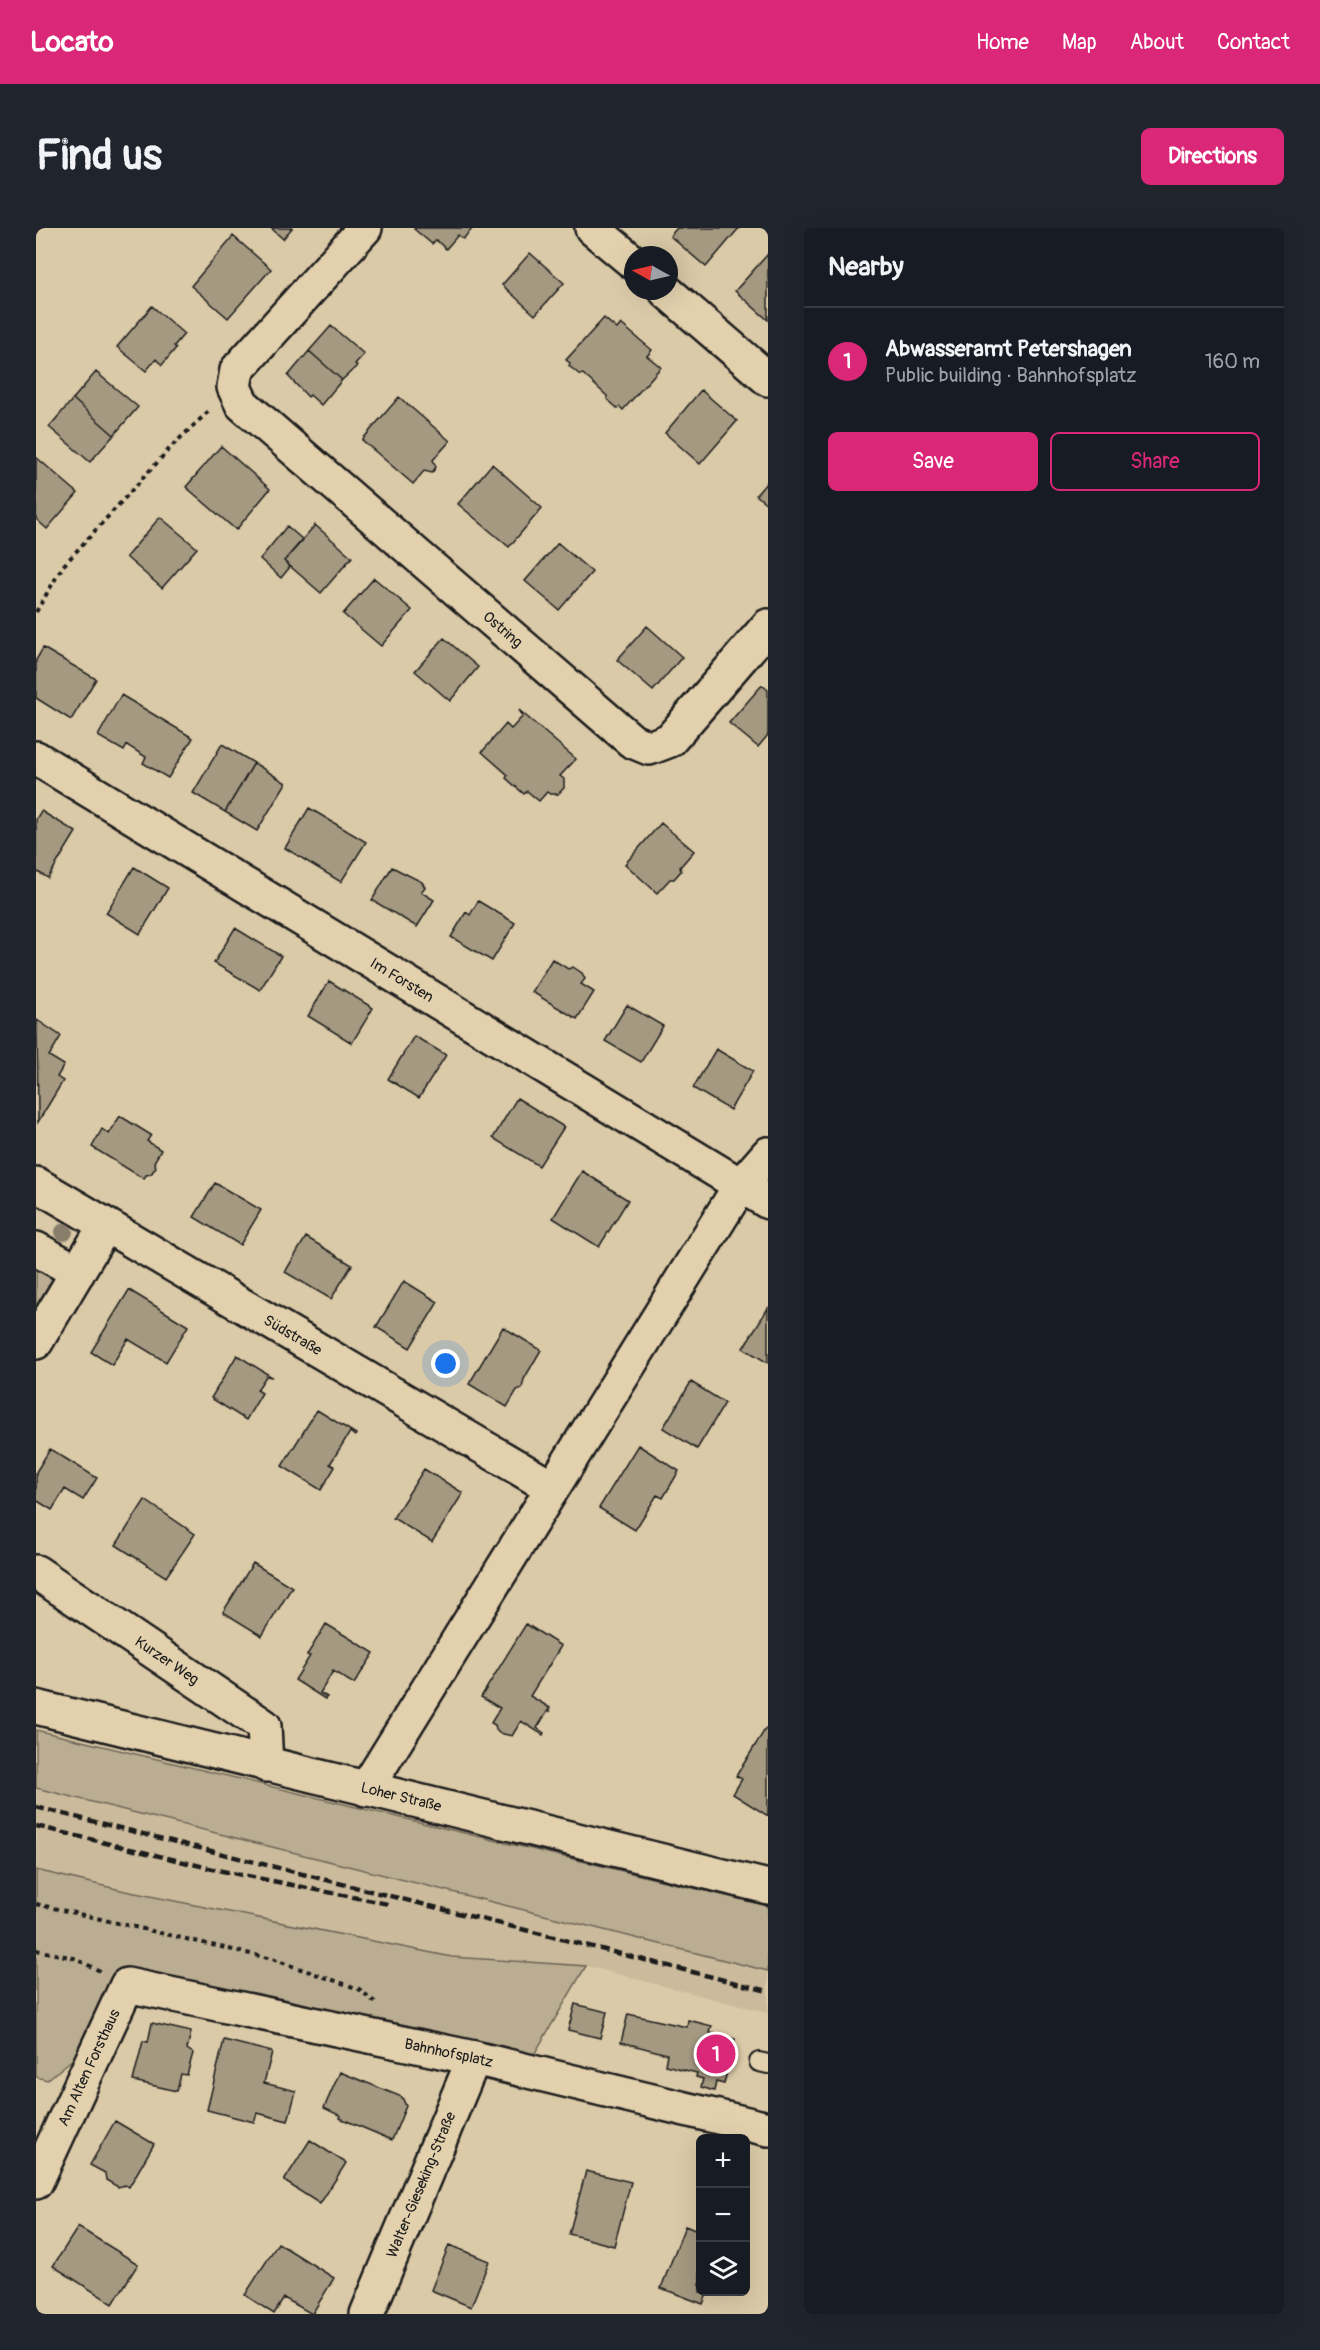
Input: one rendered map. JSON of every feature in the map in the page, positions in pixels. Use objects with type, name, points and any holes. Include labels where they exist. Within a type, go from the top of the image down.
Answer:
[{"type":"street","points":[[234,387],[237,370],[365,228]]},
{"type":"street","points":[[592,228],[624,255]]},
{"type":"street","points":[[676,300],[768,379]]},
{"type":"street","name":"Ostring","points":[[234,387],[242,405],[632,741],[649,748],[670,740],[768,626]]},
{"type":"street","name":"Im Forsten","points":[[36,758],[768,1202]]},
{"type":"street","points":[[366,1790],[551,1487],[740,1186],[768,1154]]},
{"type":"street","name":"Südstraße","points":[[40,1195],[105,1226],[551,1487]]},
{"type":"street","points":[[36,1341],[105,1226]]},
{"type":"street","points":[[36,1249],[78,1272]]},
{"type":"street","name":"Kurzer Weg","points":[[36,1572],[264,1726],[266,1765]]},
{"type":"street","name":"Loher Straße","points":[[36,1707],[768,1887]]},
{"type":"street","name":"Bahnhofsplatz","points":[[127,1985],[474,2058],[768,2129]]},
{"type":"street","name":"Am Alten Forsthaus","points":[[36,2182],[127,1985]]},
{"type":"street","name":"Walter-Gieseking-Straße","points":[[367,2314],[474,2058]]},
{"type":"path","points":[[36,612],[63,566],[173,445],[234,387]]},
{"type":"path","points":[[36,1904],[272,1959],[359,1989],[377,2004]]},
{"type":"path","points":[[36,1950],[74,1958],[127,1985]]},
{"type":"shaded area","points":[[36,1266],[55,1278],[36,1311]]},
{"type":"shaded area","points":[[36,1730],[768,1906],[768,1971],[36,1788]]},
{"type":"shaded area","points":[[36,1788],[768,1971],[768,2013],[586,1966],[452,1957],[125,1891],[36,1870]]},
{"type":"shaded area","points":[[36,1870],[125,1891],[452,1957],[586,1966],[515,2087],[145,2001],[47,2080],[36,2077]]},
{"type":"building","points":[[271,228],[292,228],[283,239]]},
{"type":"building","points":[[473,228],[463,239],[458,235],[446,249],[436,240],[432,244],[414,229]]},
{"type":"building","points":[[677,228],[739,228],[706,267],[670,236]]},
{"type":"building","points":[[233,236],[271,269],[228,318],[191,286]]},
{"type":"building","points":[[530,253],[564,283],[535,315],[502,285]]},
{"type":"building","points":[[768,254],[768,320],[735,291]]},
{"type":"building","points":[[152,306],[184,334],[162,365],[156,359],[146,371],[117,347]]},
{"type":"building","points":[[604,318],[617,329],[621,324],[652,350],[647,356],[661,367],[623,410],[607,399],[607,396],[583,374],[580,375],[569,366],[570,363],[566,360]]},
{"type":"building","points":[[331,326],[364,354],[355,364],[357,366],[342,380],[309,351]]},
{"type":"building","points":[[309,351],[342,380],[321,405],[310,395],[308,397],[288,376]]},
{"type":"building","points":[[96,372],[138,407],[114,435],[73,399]]},
{"type":"building","points":[[701,390],[737,421],[700,464],[665,433]]},
{"type":"building","points":[[399,397],[450,441],[433,460],[436,467],[432,473],[424,471],[413,484],[362,440]]},
{"type":"building","points":[[73,399],[114,435],[90,462],[49,427]]},
{"type":"building","points":[[221,446],[270,489],[236,530],[186,487]]},
{"type":"building","points":[[36,457],[78,493],[47,529],[36,519]]},
{"type":"building","points":[[492,464],[542,508],[509,547],[458,504]]},
{"type":"building","points":[[768,481],[768,505],[756,495]]},
{"type":"building","points":[[160,517],[197,548],[162,588],[126,557]]},
{"type":"building","points":[[315,525],[352,557],[321,593],[284,561]]},
{"type":"building","points":[[287,526],[303,540],[284,561],[290,567],[281,578],[260,559]]},
{"type":"building","points":[[558,543],[592,572],[559,610],[525,581]]},
{"type":"building","points":[[374,578],[412,610],[381,646],[343,614]]},
{"type":"building","points":[[647,626],[682,657],[653,691],[617,660]]},
{"type":"building","points":[[444,638],[478,667],[450,701],[415,671]]},
{"type":"building","points":[[43,648],[96,679],[71,720],[36,698],[36,660]]},
{"type":"building","points":[[762,685],[768,690],[768,735],[758,747],[729,723]]},
{"type":"building","points":[[121,695],[193,738],[168,778],[143,763],[146,757],[127,745],[124,751],[98,736]]},
{"type":"building","points":[[519,710],[576,759],[560,776],[564,779],[564,788],[558,794],[547,792],[539,801],[527,791],[524,794],[506,778],[508,775],[482,752],[506,724],[511,729],[523,716]]},
{"type":"building","points":[[222,744],[254,763],[225,812],[193,793]]},
{"type":"building","points":[[254,763],[286,783],[257,831],[225,812]]},
{"type":"building","points":[[309,808],[366,842],[341,882],[285,848]]},
{"type":"building","points":[[41,811],[76,832],[48,878],[36,871],[36,819]]},
{"type":"building","points":[[661,823],[694,851],[680,867],[681,871],[674,879],[670,879],[657,893],[625,864]]},
{"type":"building","points":[[134,867],[168,888],[140,934],[106,913]]},
{"type":"building","points":[[392,867],[422,882],[425,887],[421,892],[434,900],[417,927],[372,900]]},
{"type":"building","points":[[478,901],[515,923],[492,961],[451,937],[466,912],[470,915]]},
{"type":"building","points":[[235,928],[281,956],[260,990],[214,963]]},
{"type":"building","points":[[552,959],[568,969],[573,967],[582,973],[585,979],[581,984],[594,992],[577,1019],[532,992]]},
{"type":"building","points":[[329,981],[373,1008],[352,1043],[308,1016]]},
{"type":"building","points":[[627,1005],[663,1026],[641,1062],[605,1041]]},
{"type":"building","points":[[37,1020],[61,1036],[49,1056],[64,1065],[57,1077],[63,1081],[38,1122]]},
{"type":"building","points":[[414,1036],[446,1055],[419,1098],[388,1079]]},
{"type":"building","points":[[716,1049],[753,1071],[730,1110],[693,1088]]},
{"type":"building","points":[[517,1098],[564,1127],[539,1166],[493,1138]]},
{"type":"building","points":[[120,1116],[151,1135],[147,1141],[161,1150],[154,1162],[156,1167],[144,1179],[92,1147],[102,1129],[109,1134]]},
{"type":"building","points":[[582,1171],[628,1200],[599,1247],[553,1218]]},
{"type":"building","points":[[215,1183],[261,1210],[240,1245],[194,1217]]},
{"type":"building","points":[[306,1237],[352,1265],[331,1299],[285,1272]]},
{"type":"building","points":[[404,1281],[438,1302],[410,1348],[376,1327]]},
{"type":"building","points":[[129,1290],[188,1326],[166,1362],[128,1339],[112,1365],[91,1352]]},
{"type":"building","points":[[768,1308],[768,1363],[743,1348]]},
{"type":"building","points":[[503,1327],[541,1350],[524,1379],[522,1388],[517,1390],[507,1407],[469,1384]]},
{"type":"building","points":[[237,1355],[272,1377],[266,1376],[257,1390],[262,1393],[246,1420],[211,1398]]},
{"type":"building","points":[[691,1382],[725,1403],[697,1449],[663,1428]]},
{"type":"building","points":[[317,1410],[356,1434],[355,1436],[350,1432],[330,1464],[335,1467],[321,1490],[282,1466]]},
{"type":"building","points":[[638,1445],[679,1471],[663,1498],[657,1495],[635,1530],[599,1508]]},
{"type":"building","points":[[50,1449],[97,1478],[83,1500],[65,1489],[52,1510],[36,1500],[36,1472]]},
{"type":"building","points":[[424,1469],[463,1493],[432,1542],[393,1518]]},
{"type":"building","points":[[145,1500],[195,1534],[166,1577],[116,1545]]},
{"type":"building","points":[[253,1563],[292,1587],[262,1636],[223,1612]]},
{"type":"building","points":[[326,1624],[374,1653],[354,1684],[333,1671],[320,1693],[327,1697],[325,1699],[295,1680]]},
{"type":"building","points":[[526,1624],[561,1646],[530,1696],[550,1708],[537,1728],[544,1733],[543,1735],[521,1721],[512,1736],[496,1730],[495,1725],[491,1723],[500,1708],[481,1697]]},
{"type":"building","points":[[766,1728],[768,1729],[768,1816],[733,1794],[742,1779],[736,1776]]},
{"type":"building","points":[[575,2004],[607,2012],[600,2038],[568,2030]]},
{"type":"building","points":[[628,2014],[687,2027],[688,2020],[712,2026],[710,2033],[735,2039],[724,2084],[716,2082],[714,2091],[701,2087],[703,2079],[696,2077],[697,2073],[665,2065],[667,2054],[621,2042]]},
{"type":"building","points":[[152,2023],[191,2032],[187,2049],[193,2053],[187,2075],[181,2074],[177,2091],[133,2081],[143,2041],[148,2042]]},
{"type":"building","points":[[224,2040],[272,2052],[264,2083],[296,2091],[288,2121],[257,2113],[254,2122],[207,2110]]},
{"type":"building","points":[[340,2072],[402,2097],[406,2106],[392,2140],[340,2118],[341,2116],[324,2108]]},
{"type":"building","points":[[115,2121],[154,2144],[129,2187],[125,2185],[118,2187],[106,2180],[105,2173],[90,2165]]},
{"type":"building","points":[[310,2140],[346,2163],[320,2204],[284,2181]]},
{"type":"building","points":[[586,2171],[631,2182],[614,2246],[569,2234]]},
{"type":"building","points":[[685,2226],[696,2230],[696,2296],[706,2296],[703,2304],[661,2288]]},
{"type":"building","points":[[78,2227],[138,2264],[113,2304],[53,2266]]},
{"type":"building","points":[[278,2243],[334,2278],[312,2314],[284,2298],[274,2314],[245,2295]]},
{"type":"building","points":[[449,2245],[489,2261],[471,2307],[431,2290]]},
{"type":"railway","points":[[36,1807],[768,1991]]},
{"type":"railway","points":[[36,1826],[217,1870],[388,1904]]},
{"type":"place","name":"Abwasseramt Petershagen","points":[[716,2054]]}]
